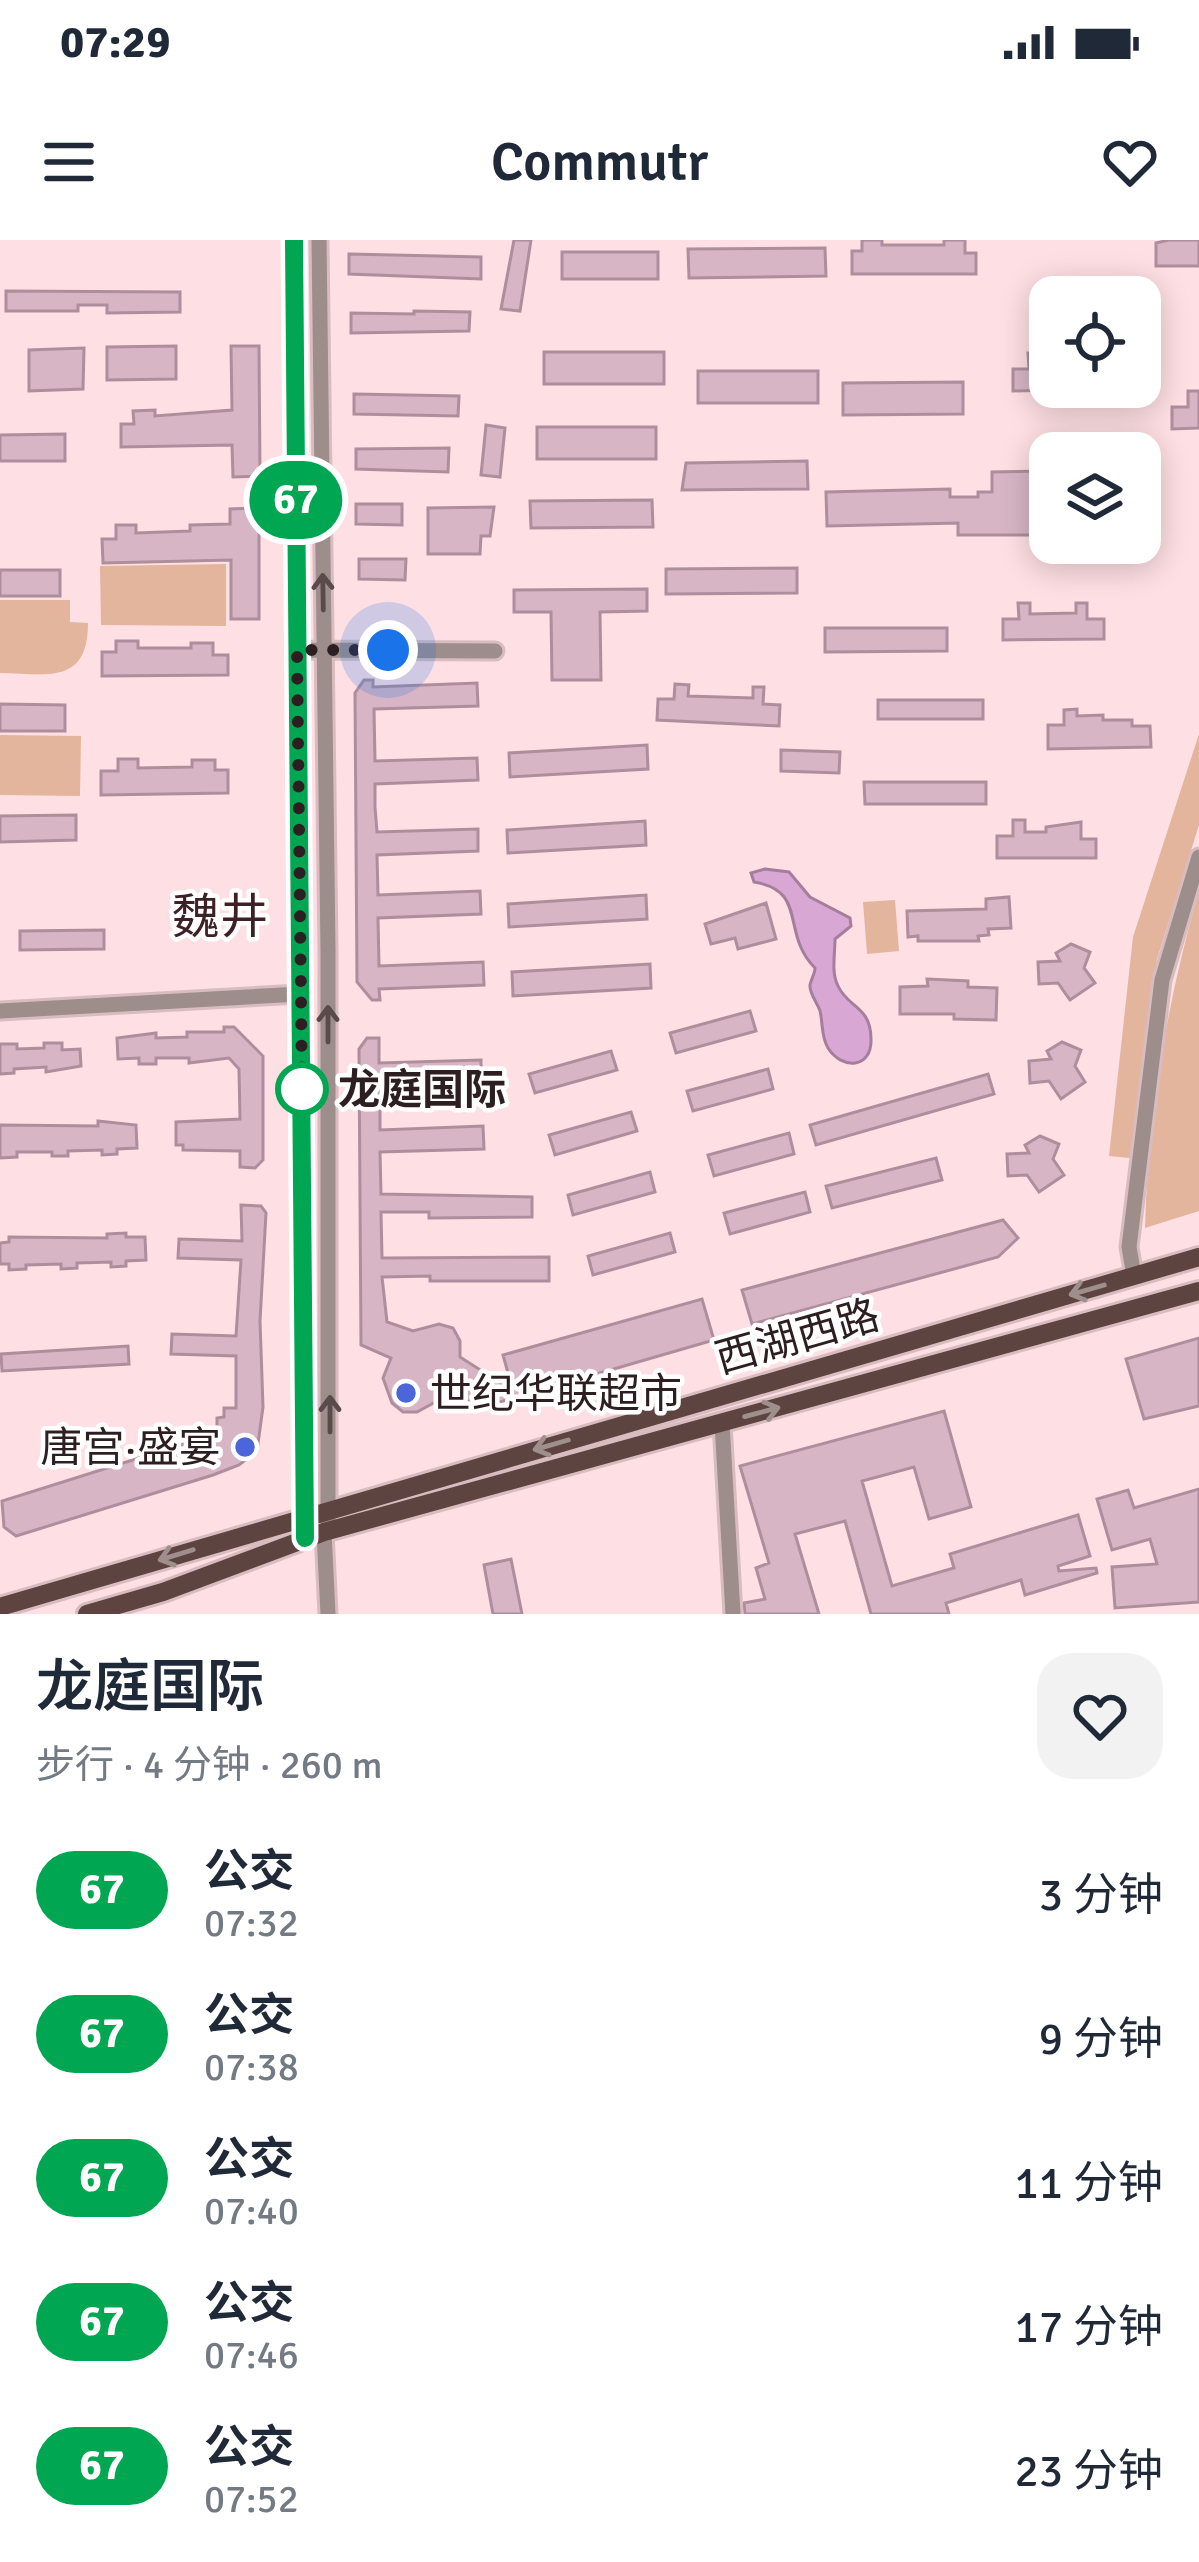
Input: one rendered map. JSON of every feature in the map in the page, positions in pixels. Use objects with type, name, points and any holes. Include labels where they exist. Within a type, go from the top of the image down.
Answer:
[{"type":"main road","name":"西湖西路","points":[[0,1607],[1199,1257]]},
{"type":"main road","name":"西湖西路","points":[[88,1614],[164,1592],[319,1534],[1199,1293]]},
{"type":"street","points":[[294,240],[305,1516],[319,1534]]},
{"type":"street","points":[[319,240],[328,1510],[319,1534],[328,1614]]},
{"type":"street","points":[[297,650],[495,651]]},
{"type":"street","points":[[1134,1276],[1129,1247],[1162,980],[1199,857]]},
{"type":"street","points":[[0,1011],[300,994]]},
{"type":"street","points":[[722,1423],[733,1614]]},
{"type":"shaded area","points":[[226,564],[226,626],[101,625],[100,566]]},
{"type":"shaded area","points":[[0,600],[70,600],[70,622],[88,623],[81,657],[62,672],[0,673]]},
{"type":"shaded area","points":[[1199,734],[1199,825],[1157,959],[1130,1158],[1109,1156],[1133,937]]},
{"type":"shaded area","points":[[0,735],[81,736],[80,796],[0,795]]},
{"type":"shaded area","points":[[765,869],[789,872],[810,897],[850,918],[851,926],[835,939],[834,969],[842,993],[870,1028],[870,1049],[862,1061],[841,1060],[826,1044],[810,988],[815,968],[798,941],[788,904],[782,894],[754,882],[751,873]]},
{"type":"shaded area","points":[[1199,891],[1199,1211],[1145,1228],[1161,1058]]},
{"type":"shaded area","points":[[895,900],[899,951],[867,954],[863,902]]},
{"type":"building","points":[[514,240],[531,240],[520,311],[501,309]]},
{"type":"building","points":[[862,240],[882,240],[882,245],[944,245],[944,240],[965,240],[965,253],[976,253],[976,274],[852,274],[852,251],[862,251]]},
{"type":"building","points":[[1199,240],[1199,266],[1156,266],[1156,243]]},
{"type":"building","points":[[825,248],[826,276],[689,278],[688,249]]},
{"type":"building","points":[[562,252],[658,252],[658,279],[562,279]]},
{"type":"building","points":[[349,254],[481,257],[481,279],[349,274]]},
{"type":"building","points":[[6,291],[180,292],[180,312],[107,313],[107,305],[78,305],[78,311],[6,311]]},
{"type":"building","points":[[470,312],[469,331],[351,333],[351,313]]},
{"type":"building","points":[[176,346],[176,379],[107,380],[107,347]]},
{"type":"building","points":[[231,346],[259,346],[260,476],[233,477],[232,445],[121,447],[121,424],[134,424],[133,411],[155,410],[155,416],[232,410]]},
{"type":"building","points":[[84,348],[83,389],[29,391],[29,350]]},
{"type":"building","points":[[544,352],[664,352],[664,384],[544,384]]},
{"type":"building","points":[[1013,369],[1029,369],[1029,391],[1013,391]]},
{"type":"building","points":[[698,371],[818,371],[818,403],[698,403]]},
{"type":"building","points":[[963,382],[963,414],[843,415],[843,383]]},
{"type":"building","points":[[1188,391],[1199,391],[1199,428],[1172,429],[1172,407],[1188,407]]},
{"type":"building","points":[[354,394],[459,396],[458,416],[354,414]]},
{"type":"building","points":[[486,425],[505,428],[500,477],[481,475]]},
{"type":"building","points":[[537,427],[656,427],[656,459],[537,459]]},
{"type":"building","points":[[65,434],[65,461],[0,461],[0,435]]},
{"type":"building","points":[[449,448],[448,472],[356,469],[356,449]]},
{"type":"building","points":[[807,461],[808,489],[682,490],[686,463]]},
{"type":"building","points":[[1029,471],[1029,535],[958,535],[958,523],[827,526],[826,492],[950,489],[950,497],[978,497],[978,492],[992,492],[992,472]]},
{"type":"building","points":[[652,500],[653,527],[531,528],[530,501]]},
{"type":"building","points":[[356,504],[402,504],[402,525],[356,524]]},
{"type":"building","points":[[494,507],[490,536],[481,536],[480,554],[428,554],[428,508]]},
{"type":"building","points":[[259,508],[259,619],[231,619],[231,560],[103,563],[102,539],[116,539],[116,525],[136,525],[136,533],[190,531],[190,525],[230,524],[230,509]]},
{"type":"building","points":[[359,559],[406,559],[405,580],[359,579]]},
{"type":"building","points":[[797,568],[797,593],[666,594],[666,569]]},
{"type":"building","points":[[0,570],[60,570],[60,596],[0,596]]},
{"type":"building","points":[[647,589],[647,611],[600,612],[601,680],[552,680],[551,612],[514,612],[514,590]]},
{"type":"building","points":[[1018,603],[1030,603],[1030,614],[1076,613],[1076,603],[1087,603],[1087,619],[1104,619],[1104,639],[1003,640],[1003,619],[1019,619]]},
{"type":"building","points":[[825,628],[947,628],[947,651],[825,652]]},
{"type":"building","points":[[116,641],[138,641],[138,648],[213,643],[213,655],[228,655],[228,675],[102,676],[102,652],[116,652]]},
{"type":"building","points":[[364,680],[373,680],[373,687],[477,683],[478,706],[374,709],[375,761],[477,758],[478,780],[375,784],[375,807],[377,832],[478,829],[478,851],[377,855],[378,895],[480,891],[481,914],[378,918],[379,966],[483,962],[484,985],[379,989],[380,1000],[372,1000],[357,982],[355,693]]},
{"type":"building","points":[[675,684],[689,685],[688,696],[753,698],[753,687],[764,687],[763,704],[780,705],[779,726],[657,720],[658,699],[674,699]]},
{"type":"building","points":[[878,700],[983,700],[983,719],[878,719]]},
{"type":"building","points":[[0,704],[65,705],[65,731],[0,731]]},
{"type":"building","points":[[1077,709],[1077,716],[1103,715],[1103,720],[1132,720],[1132,726],[1150,726],[1151,747],[1048,749],[1048,725],[1064,725],[1064,710]]},
{"type":"building","points":[[647,745],[648,769],[510,777],[509,753]]},
{"type":"building","points":[[781,750],[840,752],[839,773],[781,771]]},
{"type":"building","points":[[118,759],[138,759],[138,768],[192,767],[192,760],[215,760],[215,770],[228,770],[228,793],[101,795],[101,771],[118,771]]},
{"type":"building","points":[[864,782],[986,782],[986,804],[865,804]]},
{"type":"building","points":[[76,815],[76,840],[0,842],[0,816]]},
{"type":"building","points":[[1013,820],[1025,820],[1025,832],[1046,832],[1046,827],[1081,822],[1081,839],[1096,839],[1096,858],[997,858],[997,836],[1013,836]]},
{"type":"building","points":[[645,821],[646,845],[508,853],[507,830]]},
{"type":"building","points":[[646,895],[647,919],[509,927],[508,904]]},
{"type":"building","points":[[1009,897],[1011,928],[988,929],[989,935],[978,936],[979,941],[908,937],[907,911],[986,909],[986,899]]},
{"type":"building","points":[[766,903],[776,939],[738,949],[735,938],[711,944],[705,924]]},
{"type":"building","points":[[104,930],[104,949],[20,950],[20,931]]},
{"type":"building","points":[[1071,944],[1090,952],[1084,968],[1095,983],[1070,1000],[1058,983],[1039,984],[1038,962],[1060,961],[1056,953]]},
{"type":"building","points":[[650,964],[651,988],[513,996],[512,972]]},
{"type":"building","points":[[927,979],[997,988],[996,1020],[900,1014],[900,987],[928,986]]},
{"type":"building","points":[[750,1011],[756,1031],[676,1053],[670,1033]]},
{"type":"building","points":[[224,1027],[234,1027],[263,1056],[263,1160],[255,1168],[240,1167],[240,1151],[183,1150],[183,1145],[176,1145],[176,1122],[240,1119],[239,1069],[229,1058],[189,1063],[189,1058],[156,1058],[156,1064],[139,1064],[139,1058],[118,1059],[117,1038],[156,1033],[156,1038],[187,1037],[187,1032],[224,1032]]},
{"type":"building","points":[[367,1038],[379,1038],[379,1063],[481,1060],[481,1082],[380,1086],[380,1130],[483,1126],[484,1149],[380,1152],[381,1194],[532,1197],[532,1217],[429,1218],[429,1212],[381,1212],[382,1258],[549,1257],[549,1281],[382,1277],[387,1322],[413,1331],[439,1324],[453,1328],[460,1341],[460,1357],[513,1391],[503,1355],[702,1299],[714,1340],[479,1408],[448,1389],[417,1412],[403,1412],[392,1403],[383,1378],[391,1358],[361,1345],[359,1049]]},
{"type":"building","points":[[1062,1042],[1081,1050],[1075,1066],[1085,1082],[1061,1099],[1049,1081],[1030,1083],[1029,1061],[1051,1059],[1047,1051]]},
{"type":"building","points":[[44,1043],[62,1043],[62,1050],[80,1049],[81,1066],[0,1074],[0,1044],[17,1044],[17,1049],[44,1048]]},
{"type":"building","points":[[611,1051],[617,1070],[535,1093],[529,1074]]},
{"type":"building","points":[[768,1069],[773,1089],[693,1111],[687,1091]]},
{"type":"building","points":[[988,1074],[994,1094],[816,1145],[810,1125]]},
{"type":"building","points":[[631,1112],[637,1131],[555,1155],[549,1135]]},
{"type":"building","points":[[98,1121],[136,1125],[137,1148],[102,1155],[102,1150],[68,1151],[68,1156],[17,1152],[17,1157],[0,1158],[0,1125],[98,1126]]},
{"type":"building","points":[[789,1133],[794,1154],[714,1176],[708,1155]]},
{"type":"building","points":[[1040,1136],[1059,1144],[1053,1159],[1064,1175],[1039,1192],[1027,1175],[1008,1176],[1007,1154],[1029,1153],[1025,1145]]},
{"type":"building","points":[[936,1158],[942,1180],[832,1208],[826,1186]]},
{"type":"building","points":[[650,1172],[655,1192],[573,1215],[568,1195]]},
{"type":"building","points":[[805,1192],[810,1212],[730,1234],[724,1213]]},
{"type":"building","points":[[241,1205],[261,1206],[266,1213],[260,1321],[263,1407],[257,1451],[239,1465],[213,1475],[16,1536],[4,1527],[2,1501],[206,1437],[205,1433],[217,1430],[217,1418],[224,1417],[224,1408],[236,1408],[236,1356],[171,1354],[172,1334],[236,1336],[241,1260],[178,1258],[179,1239],[242,1241]]},
{"type":"building","points":[[1003,1220],[1018,1238],[998,1257],[752,1324],[742,1290]]},
{"type":"building","points":[[126,1233],[126,1237],[145,1237],[146,1260],[111,1267],[111,1262],[77,1263],[77,1268],[61,1269],[61,1264],[9,1270],[9,1264],[0,1264],[0,1243],[9,1242],[9,1237],[107,1238],[107,1234]]},
{"type":"building","points":[[670,1233],[675,1252],[593,1275],[588,1256]]},
{"type":"building","points":[[1199,1338],[1199,1406],[1144,1419],[1126,1359]]},
{"type":"building","points":[[128,1346],[129,1364],[2,1371],[1,1354]]},
{"type":"building","points":[[944,1411],[971,1507],[929,1519],[914,1467],[862,1481],[892,1586],[954,1568],[950,1554],[1078,1515],[1090,1556],[1058,1566],[1059,1571],[1096,1568],[1097,1573],[1025,1595],[1021,1580],[946,1603],[949,1614],[871,1614],[845,1521],[795,1534],[819,1614],[745,1614],[744,1603],[765,1599],[756,1568],[769,1563],[740,1466]]},
{"type":"building","points":[[1199,1489],[1199,1602],[1115,1608],[1112,1567],[1157,1564],[1150,1539],[1112,1550],[1097,1499],[1128,1490],[1134,1508]]},
{"type":"building","points":[[511,1559],[522,1614],[493,1614],[484,1565]]},
{"type":"bus line","name":"67","points":[[294,240],[305,1538]]},
{"type":"place","name":"龙庭国际","points":[[302,1089]]},
{"type":"place","name":"世纪华联超市","points":[[406,1393]]},
{"type":"place","name":"唐宫·盛宴","points":[[245,1447]]},
{"type":"district","name":"魏井","points":[[220,916]]},
{"type":"route","points":[[302,1089],[297,650],[388,650]]}]
